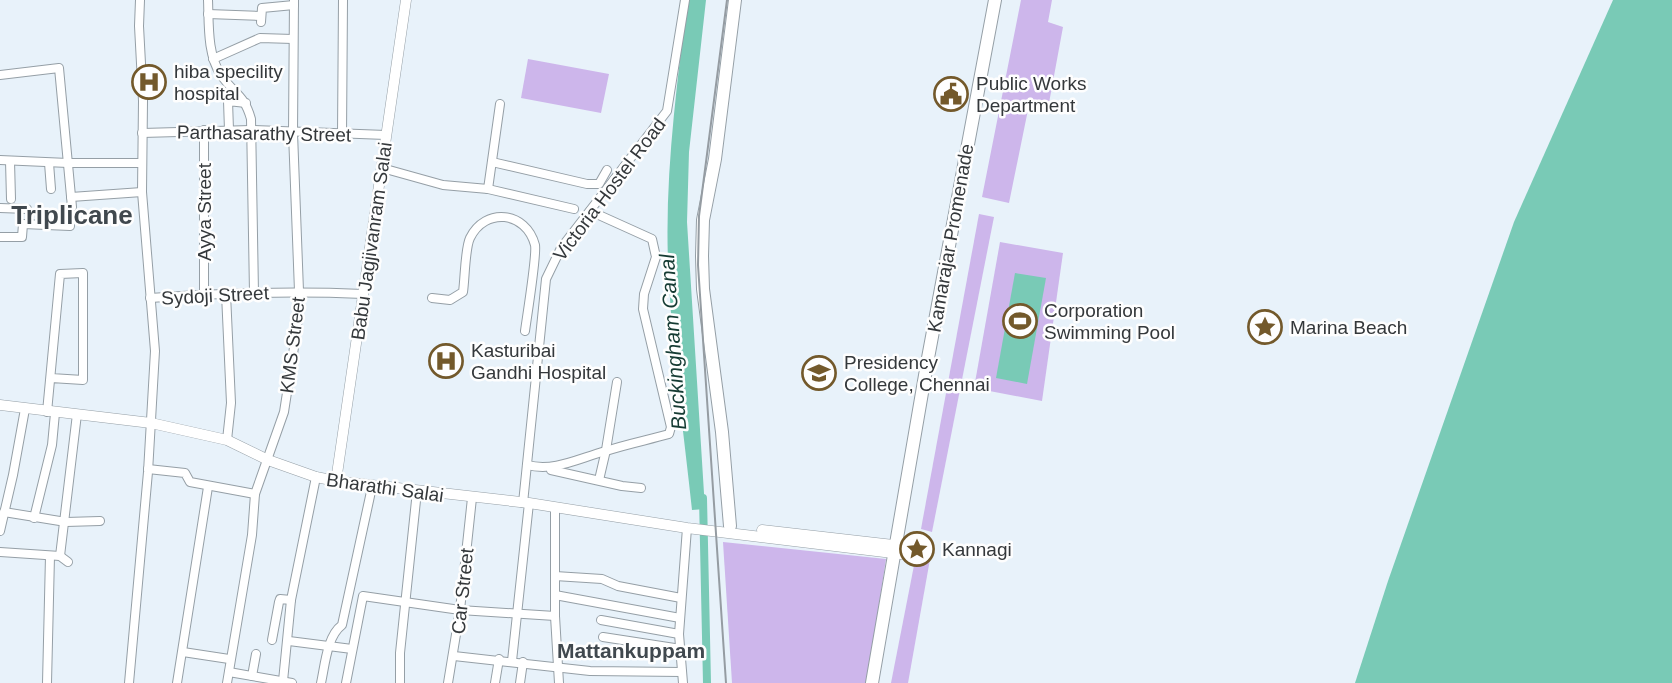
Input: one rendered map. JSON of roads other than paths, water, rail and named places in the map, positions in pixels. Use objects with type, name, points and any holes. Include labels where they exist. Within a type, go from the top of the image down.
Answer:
[{"type":"main road","points":[[723,528],[722,432],[703,289],[702,256],[703,220],[715,159],[735,0]]},
{"type":"main road","name":"Kamarajar Promenade","points":[[872,683],[899,550],[998,0]]},
{"type":"main road","name":"Kamarajar Promenade","points":[[880,683],[899,550]]},
{"type":"street","points":[[129,683],[148,469],[155,351],[142,192],[140,0]]},
{"type":"street","points":[[208,0],[213,59],[221,76],[246,103],[251,130],[254,293]]},
{"type":"street","points":[[342,135],[343,0]]},
{"type":"street","name":"Babu Jagjivanram Salai","points":[[336,481],[406,0]]},
{"type":"street","name":"Victoria Hostel Road","points":[[512,661],[527,465],[546,279],[561,248],[667,111],[685,0]]},
{"type":"street","points":[[208,14],[261,19],[262,8],[294,3]]},
{"type":"street","name":"KMS Street","points":[[227,683],[255,494],[284,412],[297,327],[299,291],[293,133],[294,3]]},
{"type":"street","points":[[213,59],[260,38],[293,39]]},
{"type":"street","points":[[0,75],[59,68],[72,207]]},
{"type":"street","points":[[229,130],[228,101],[246,103]]},
{"type":"street","points":[[488,189],[500,104]]},
{"type":"street","name":"Ayya Street","points":[[204,130],[204,294]]},
{"type":"street","name":"Parthasarathy Street","points":[[142,133],[251,130],[386,135]]},
{"type":"street","points":[[0,160],[142,163]]},
{"type":"street","points":[[10,161],[12,199]]},
{"type":"street","points":[[492,162],[587,184],[599,184],[607,170]]},
{"type":"street","points":[[49,163],[51,189]]},
{"type":"street","points":[[382,168],[443,185],[488,189],[574,209]]},
{"type":"street","points":[[71,197],[142,192]]},
{"type":"street","points":[[0,208],[27,209]]},
{"type":"street","points":[[538,468],[556,467],[606,450],[669,434],[671,427],[643,309],[644,294],[656,257],[652,239],[590,211]]},
{"type":"street","points":[[432,298],[450,300],[463,292],[468,241],[477,226],[489,219],[510,218],[520,221],[536,246],[525,331]]},
{"type":"street","points":[[0,237],[22,237],[23,224],[69,226]]},
{"type":"street","points":[[34,519],[51,445],[51,378],[60,274],[83,273],[83,380],[51,378]]},
{"type":"street","name":"Sydoji Street","points":[[150,298],[299,291],[363,294]]},
{"type":"street","points":[[226,295],[231,403],[227,440]]},
{"type":"street","points":[[599,480],[617,382]]},
{"type":"street","name":"Bharathi Salai","points":[[0,405],[151,423],[227,440],[268,460],[316,477],[372,487],[526,503],[692,527],[723,528],[899,550]]},
{"type":"street","points":[[0,531],[25,409]]},
{"type":"street","points":[[60,556],[77,414]]},
{"type":"street","points":[[527,465],[641,488]]},
{"type":"street","points":[[148,469],[185,473],[188,481],[255,494]]},
{"type":"street","points":[[229,672],[288,682],[291,600],[316,477]]},
{"type":"street","points":[[177,683],[208,486]]},
{"type":"street","points":[[321,683],[336,629],[342,625],[372,487]]},
{"type":"street","points":[[400,683],[400,653],[417,491]]},
{"type":"street","name":"Car Street","points":[[449,683],[472,498]]},
{"type":"street","points":[[555,507],[555,616],[559,683]]},
{"type":"street","points":[[4,512],[34,519],[100,521]]},
{"type":"street","points":[[684,683],[679,634],[681,598],[692,527]]},
{"type":"street","points":[[0,552],[60,556],[68,562]]},
{"type":"street","points":[[47,683],[50,556]]},
{"type":"street","points":[[555,576],[602,579],[618,586],[681,598]]},
{"type":"street","points":[[555,595],[680,618]]},
{"type":"street","points":[[346,683],[363,596],[460,610],[555,616]]},
{"type":"street","points":[[272,640],[278,602],[280,599],[291,600]]},
{"type":"street","points":[[601,620],[679,634]]},
{"type":"street","points":[[603,637],[681,649]]},
{"type":"street","points":[[289,641],[352,649]]},
{"type":"street","points":[[183,652],[229,659]]},
{"type":"street","points":[[252,676],[256,654]]},
{"type":"street","points":[[454,656],[590,671],[682,672]]},
{"type":"street","points":[[495,683],[499,659]]},
{"type":"street","points":[[520,683],[523,662]]},
{"type":"street","points":[[590,671],[591,683]]},
{"type":"waterway","name":"Buckingham Canal","points":[[703,498],[707,683]]},
{"type":"railway","points":[[726,683],[698,265],[699,216],[727,0]]},
{"type":"place","name":"hiba specility hospital","points":[[149,82]]},
{"type":"place","name":"Public Works Department","points":[[951,94]]},
{"type":"place","name":"Corporation Swimming Pool","points":[[1020,321]]},
{"type":"place","name":"Marina Beach","points":[[1265,327]]},
{"type":"place","name":"Kasturibai Gandhi Hospital","points":[[446,361]]},
{"type":"place","name":"Presidency College, Chennai","points":[[819,373]]},
{"type":"place","name":"Kannagi","points":[[917,549]]},
{"type":"district","name":"Triplicane","points":[[72,215]]},
{"type":"district","name":"Mattankuppam","points":[[631,651]]}]
